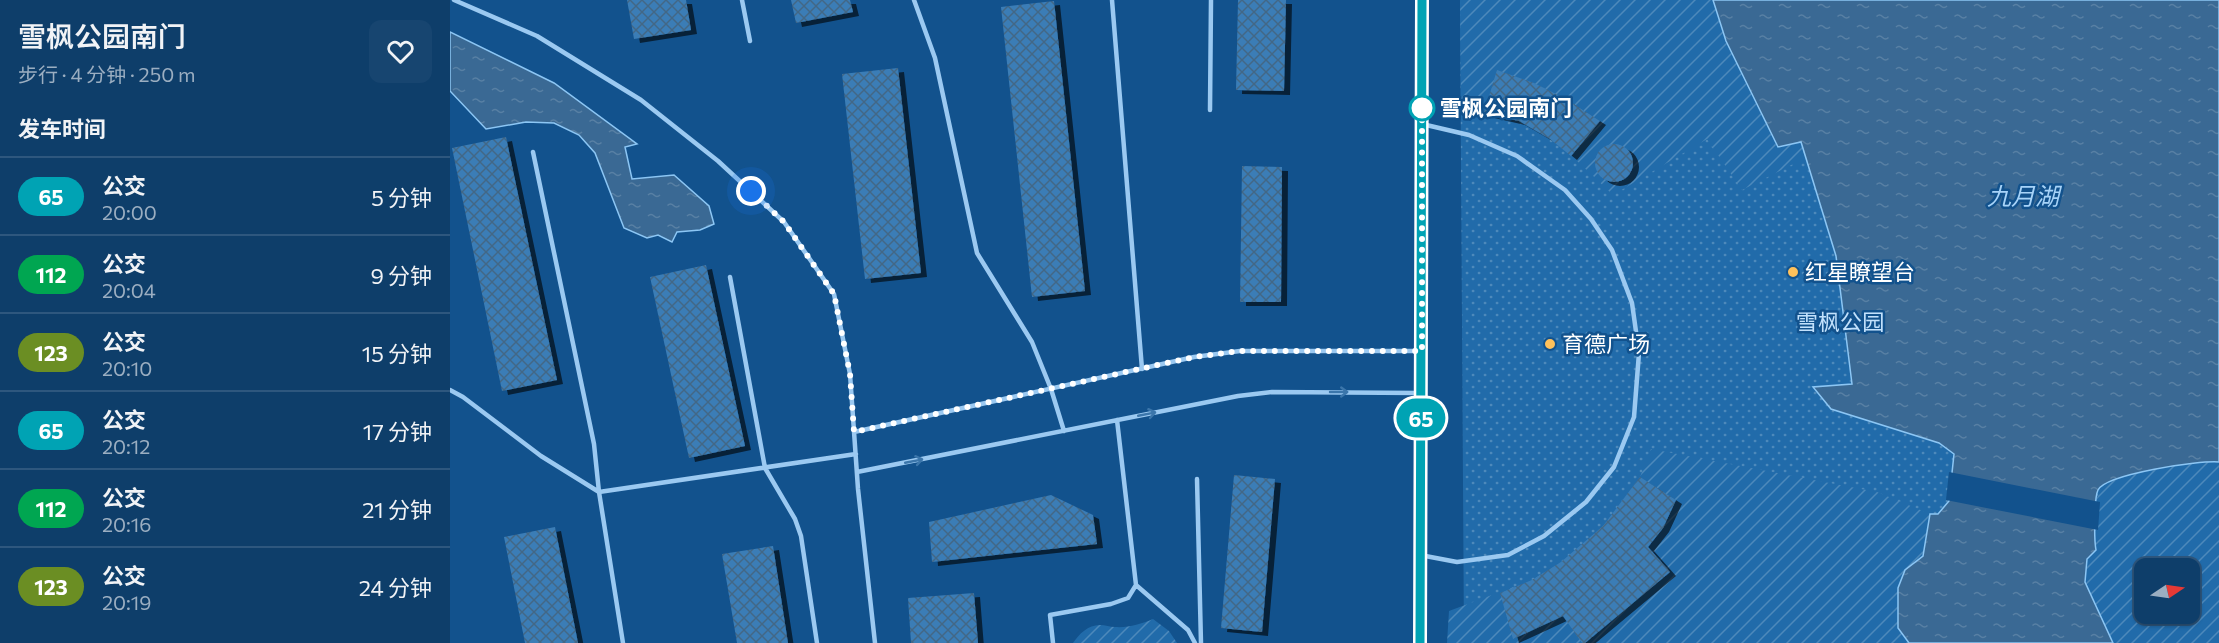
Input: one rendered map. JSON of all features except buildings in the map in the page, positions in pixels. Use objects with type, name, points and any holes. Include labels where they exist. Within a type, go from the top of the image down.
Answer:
[{"type":"street","points":[[1420,643],[1422,0]]},
{"type":"lane","points":[[454,0],[537,36],[641,100],[718,161],[784,222],[834,294],[850,374],[857,472],[875,643]]},
{"type":"lane","points":[[742,0],[750,41]]},
{"type":"lane","points":[[914,0],[934,58],[977,254],[1032,342],[1051,388],[1064,431]]},
{"type":"lane","points":[[1112,0],[1142,369]]},
{"type":"lane","points":[[1210,110],[1211,0]]},
{"type":"lane","points":[[1420,555],[1457,562],[1508,555],[1544,536],[1586,502],[1614,467],[1634,417],[1639,353],[1632,303],[1612,250],[1591,219],[1565,190],[1517,156],[1469,135],[1422,124]]},
{"type":"lane","points":[[533,152],[594,444],[599,492],[623,643]]},
{"type":"lane","points":[[730,277],[765,468],[795,519],[801,536],[817,643]]},
{"type":"lane","points":[[854,432],[1194,357],[1240,351],[1422,351]]},
{"type":"lane","points":[[450,390],[463,397],[541,456],[599,492],[856,454]]},
{"type":"lane","points":[[857,472],[1238,396],[1272,392],[1421,393]]},
{"type":"lane","points":[[1053,643],[1050,615],[1111,604],[1128,598],[1136,585],[1117,420]]},
{"type":"lane","points":[[1197,479],[1200,643]]},
{"type":"lane","points":[[1136,585],[1188,630],[1195,643]]},
{"type":"green space","name":"雪枫公园","points":[[1460,0],[2219,0],[2219,643],[1464,643]]},
{"type":"green space","points":[[1460,0],[1713,0],[1726,42],[1777,147],[1801,141],[1805,158],[1742,190],[1707,139],[1613,195],[1568,153],[1542,133],[1516,121],[1461,109]]},
{"type":"green space","points":[[1651,449],[1877,492],[1930,514],[1923,556],[1905,570],[1898,628],[1909,643],[1447,643],[1449,611],[1532,580],[1561,562],[1603,526],[1640,477]]},
{"type":"green space","points":[[2203,460],[2219,462],[2219,643],[2113,643],[2085,582],[2087,559],[2096,550],[2095,515],[2100,488],[2104,483],[2122,476]]},
{"type":"green space","points":[[1153,619],[1169,631],[1177,643],[1073,643],[1088,628],[1100,625],[1125,627]]},
{"type":"water","name":"九月湖","points":[[1713,0],[2219,0],[2219,462],[2154,469],[2118,479],[2105,484],[2098,490],[2095,519],[2096,550],[2087,559],[2085,582],[2113,643],[1909,643],[1898,628],[1898,588],[1905,570],[1923,556],[1930,514],[1938,514],[1949,501],[1954,454],[1939,443],[1831,409],[1813,387],[1852,384],[1836,256],[1801,142],[1778,147],[1726,41]]},
{"type":"water","points":[[450,32],[554,83],[637,144],[625,147],[632,179],[674,175],[709,206],[714,224],[700,230],[677,232],[672,242],[658,235],[647,238],[624,228],[595,153],[579,135],[554,123],[526,122],[486,129],[450,91]]},
{"type":"pier","points":[[1949,472],[2100,502],[2098,530],[1946,500]]},
{"type":"bus line","name":"65","points":[[1420,643],[1422,0]]},
{"type":"place","name":"雪枫公园南门","points":[[1422,108]]},
{"type":"place","name":"红星瞭望台","points":[[1793,272]]},
{"type":"place","name":"育德广场","points":[[1550,344]]},
{"type":"route","points":[[751,191],[784,222],[834,294],[850,374],[854,432],[1194,357],[1240,351],[1422,351],[1422,104],[1422,108]]}]
